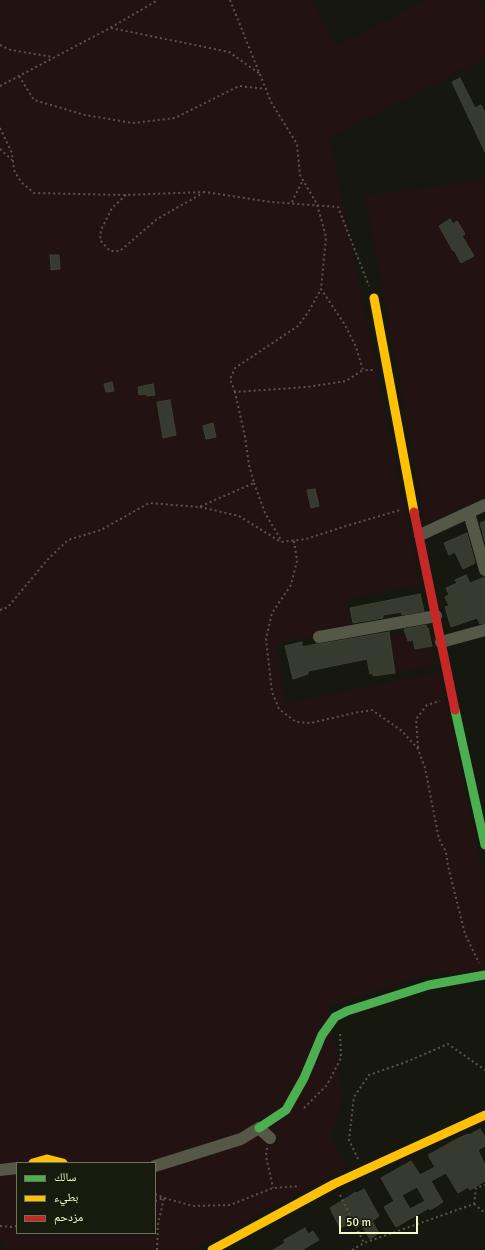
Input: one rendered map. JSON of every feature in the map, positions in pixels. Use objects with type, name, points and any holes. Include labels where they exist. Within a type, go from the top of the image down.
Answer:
[{"type":"street","points":[[374,298],[413,506],[452,697],[485,845]]},
{"type":"street","points":[[420,535],[485,505]]},
{"type":"street","points":[[469,513],[485,570]]},
{"type":"street","points":[[319,637],[436,616]]},
{"type":"street","points":[[441,642],[485,630]]},
{"type":"street","points":[[156,1166],[241,1139],[286,1110],[304,1078],[322,1035],[335,1017],[347,1011],[429,985],[485,975]]},
{"type":"street","points":[[212,1250],[364,1169],[485,1115]]},
{"type":"street","points":[[260,1128],[270,1138]]},
{"type":"street","points":[[37,1162],[47,1159],[59,1162]]},
{"type":"street","points":[[0,1170],[16,1168]]},
{"type":"path","points":[[0,86],[110,28],[158,0]]},
{"type":"path","points":[[230,0],[271,102],[297,144],[300,175],[317,204],[326,237],[321,289],[309,311],[298,326],[235,368],[230,379],[235,392],[245,437],[249,465],[254,483],[265,514],[281,542]]},
{"type":"path","points":[[110,28],[229,52],[260,74]]},
{"type":"path","points":[[0,45],[11,50],[55,57]]},
{"type":"path","points":[[19,76],[34,100],[85,115],[133,123],[175,118],[239,86],[266,89]]},
{"type":"path","points":[[0,128],[12,153],[14,170],[21,182],[34,193],[126,195],[205,192],[271,202],[292,202],[338,206],[374,298]]},
{"type":"path","points":[[0,149],[13,161]]},
{"type":"path","points":[[292,202],[303,180]]},
{"type":"path","points":[[126,195],[112,208],[101,230],[100,240],[110,251],[120,250],[157,219],[205,192]]},
{"type":"path","points":[[321,289],[345,325],[356,347],[363,370]]},
{"type":"path","points":[[235,392],[307,387],[346,381],[363,370],[388,369]]},
{"type":"path","points":[[199,507],[254,483]]},
{"type":"path","points":[[0,610],[8,608],[49,558],[68,540],[101,530],[149,503],[199,507],[239,516],[281,542],[306,539],[413,506]]},
{"type":"path","points":[[294,541],[297,561],[291,585],[272,612],[266,638],[272,692],[279,710],[296,722],[310,723],[354,712],[372,710],[402,731],[418,749]]},
{"type":"path","points":[[452,697],[427,705],[416,719],[418,749],[425,768],[439,839],[446,852],[448,866],[465,934],[485,975]]},
{"type":"path","points":[[364,1169],[349,1140],[354,1097],[369,1075],[406,1062],[448,1044],[485,1070]]},
{"type":"path","points":[[334,1184],[364,1243]]},
{"type":"path","points":[[474,1204],[476,1188],[485,1185]]},
{"type":"path","points":[[156,1194],[193,1206],[230,1205],[273,1188],[304,1186]]},
{"type":"path","points":[[156,1201],[164,1198]]},
{"type":"path","points":[[157,1250],[158,1224],[164,1198]]},
{"type":"path","points":[[352,1250],[364,1243],[474,1204]]},
{"type":"path","points":[[474,1204],[485,1213]]},
{"type":"path","points":[[0,1226],[16,1226]]},
{"type":"shaded area","points":[[0,0],[312,0],[336,46],[425,0],[478,0],[485,16],[485,58],[330,137],[420,584],[347,600],[352,628],[277,643],[285,703],[440,672],[485,884],[485,971],[423,976],[328,1007],[343,1095],[332,1137],[347,1167],[192,1250],[6,1250],[0,1240]]},
{"type":"shaded area","points":[[485,180],[485,498],[425,525],[365,195]]},
{"type":"shaded area","points":[[406,635],[407,641],[412,640],[414,649],[432,646],[435,665],[397,673],[390,638]]},
{"type":"building","points":[[460,78],[475,108],[481,105],[485,113],[485,152],[452,82]]},
{"type":"building","points":[[450,219],[453,224],[457,221],[465,234],[462,236],[474,256],[461,263],[439,226]]},
{"type":"building","points":[[50,255],[59,255],[60,269],[51,270]]},
{"type":"building","points":[[112,382],[114,391],[106,392],[104,384]]},
{"type":"building","points":[[153,384],[155,395],[139,395],[138,387]]},
{"type":"building","points":[[170,400],[176,435],[163,438],[157,402]]},
{"type":"building","points":[[213,423],[216,437],[206,439],[203,426]]},
{"type":"building","points":[[315,489],[319,506],[311,508],[307,490]]},
{"type":"building","points":[[485,521],[485,542],[480,523]]},
{"type":"building","points":[[467,533],[475,563],[463,569],[455,552],[449,555],[444,543]]},
{"type":"building","points":[[466,575],[470,583],[485,577],[485,623],[480,624],[477,618],[451,627],[445,607],[449,606],[445,597],[449,595],[446,588],[457,583],[455,580]]},
{"type":"building","points":[[420,594],[424,611],[402,615],[401,612],[383,615],[383,618],[353,623],[350,608]]},
{"type":"building","points":[[426,625],[432,646],[415,649],[413,640],[408,641],[404,629]]},
{"type":"building","points":[[389,632],[395,673],[373,676],[373,673],[370,674],[367,659],[308,671],[308,674],[293,679],[285,646],[302,642],[302,647]]},
{"type":"building","points":[[480,1129],[485,1137],[485,1146],[478,1150],[485,1165],[485,1181],[470,1190],[468,1187],[458,1193],[446,1173],[431,1181],[443,1202],[430,1210],[429,1208],[396,1227],[384,1207],[394,1201],[381,1178],[411,1161],[420,1175],[435,1167],[428,1155],[457,1139],[468,1134],[469,1135]],"holes":[[[417,1187],[425,1201],[410,1209],[402,1195]]]},
{"type":"building","points":[[364,1189],[379,1216],[372,1221],[379,1233],[370,1239],[358,1220],[340,1228],[330,1208],[356,1192],[357,1193]]},
{"type":"building","points":[[305,1228],[308,1234],[313,1231],[319,1240],[302,1250],[273,1250],[285,1243],[284,1240]]},
{"type":"traffic: fast","points":[[455,710],[485,845]]},
{"type":"traffic: fast","points":[[259,1128],[286,1110],[304,1078],[322,1035],[335,1017],[347,1011],[429,985],[485,975]]},
{"type":"traffic: slow","points":[[374,298],[414,512]]},
{"type":"traffic: slow","points":[[212,1250],[334,1184],[485,1115]]},
{"type":"traffic: slow","points":[[36,1162],[47,1159],[59,1162]]},
{"type":"traffic: jam","points":[[414,512],[455,710]]}]
